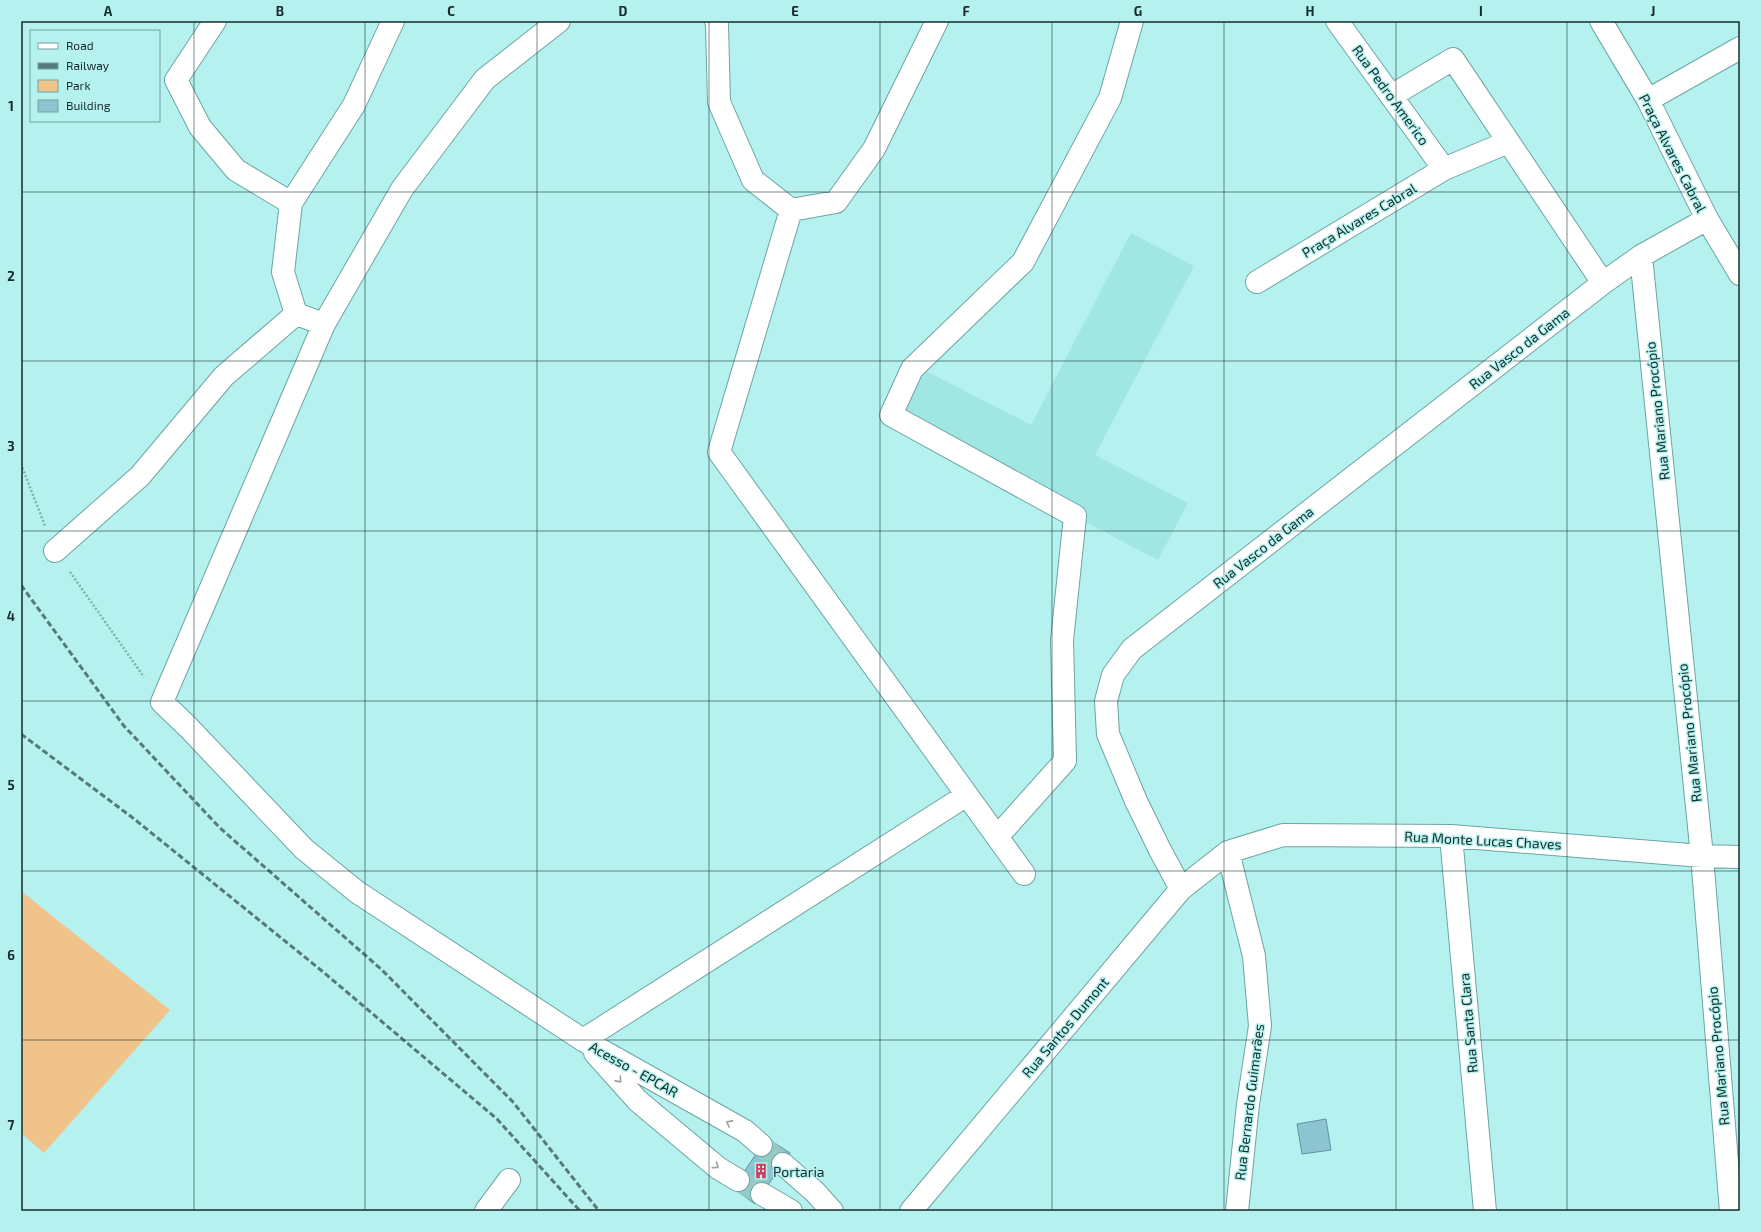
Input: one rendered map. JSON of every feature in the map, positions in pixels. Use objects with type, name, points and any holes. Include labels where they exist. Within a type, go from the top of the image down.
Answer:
[{"type":"street","points":[[215,21],[176,80],[200,127],[236,170],[291,203]]},
{"type":"street","points":[[296,314],[283,272],[291,203],[354,105],[393,21]]},
{"type":"street","points":[[559,21],[485,79],[402,189],[324,324],[162,702],[310,854],[357,892],[583,1040],[967,795]]},
{"type":"street","points":[[716,21],[719,102],[753,180],[791,210],[836,202],[874,150],[936,21]]},
{"type":"street","points":[[997,837],[1065,761],[1062,640],[1074,516],[891,415],[912,369],[1023,262],[1110,98],[1132,21]]},
{"type":"street","name":"Rua Pedro Americo","points":[[1337,21],[1444,169]]},
{"type":"street","name":"Praça Alvares Cabral","points":[[1601,21],[1648,100],[1707,219],[1641,256],[1604,283]]},
{"type":"street","points":[[1648,100],[1740,48]]},
{"type":"street","points":[[1391,96],[1453,59],[1604,283]]},
{"type":"street","name":"Praça Alvares Cabral","points":[[1257,282],[1444,169],[1508,142]]},
{"type":"street","points":[[791,210],[719,452],[1024,874]]},
{"type":"street","points":[[1707,219],[1740,274]]},
{"type":"street","name":"Rua Mariano Procópio","points":[[1641,256],[1702,856],[1731,1211]]},
{"type":"street","name":"Rua Vasco da Gama","points":[[1181,890],[1143,815],[1108,734],[1106,701],[1113,675],[1132,649],[1604,283]]},
{"type":"street","points":[[296,314],[324,324]]},
{"type":"street","points":[[55,551],[140,476],[224,376],[296,314]]},
{"type":"street","name":"Rua Monte Lucas Chaves","points":[[1228,852],[1283,835],[1451,836],[1702,856],[1740,857]]},
{"type":"street","name":"Rua Santa Clara","points":[[1451,836],[1485,1211]]},
{"type":"street","name":"Rua Santos Dumont","points":[[911,1211],[1181,890],[1228,852]]},
{"type":"street","name":"Rua Bernardo Guimarães","points":[[1228,852],[1254,956],[1260,1026],[1248,1104],[1237,1211]]},
{"type":"street","name":"Acesso - EPCAR","points":[[583,1040],[745,1131],[761,1145]]},
{"type":"street","name":"Acesso - EPCAR","points":[[583,1040],[638,1101],[718,1168],[738,1180]]},
{"type":"street","points":[[783,1164],[816,1192],[832,1211]]},
{"type":"street","points":[[486,1211],[509,1180]]},
{"type":"street","points":[[762,1194],[791,1211]]},
{"type":"path","points":[[21,464],[55,551],[162,702]]},
{"type":"shaded area","points":[[1131,233],[1194,266],[1095,455],[1188,503],[1158,560],[894,422],[922,369],[1031,425]]},
{"type":"green space","points":[[21,891],[170,1010],[44,1153],[21,1133]]},
{"type":"building","points":[[1326,1119],[1331,1150],[1302,1154],[1297,1124]]},
{"type":"building","name":"Portaria","points":[[767,1138],[790,1153],[755,1204],[733,1188]]},
{"type":"tunnel","points":[[761,1145],[783,1164]]},
{"type":"tunnel","points":[[738,1180],[762,1194]]},
{"type":"railway","points":[[21,585],[124,726],[220,828],[381,969],[513,1102],[599,1211]]},
{"type":"railway","points":[[21,734],[133,818],[322,971],[497,1119],[580,1211]]},
{"type":"place","name":"Portaria","points":[[761,1171]]}]
